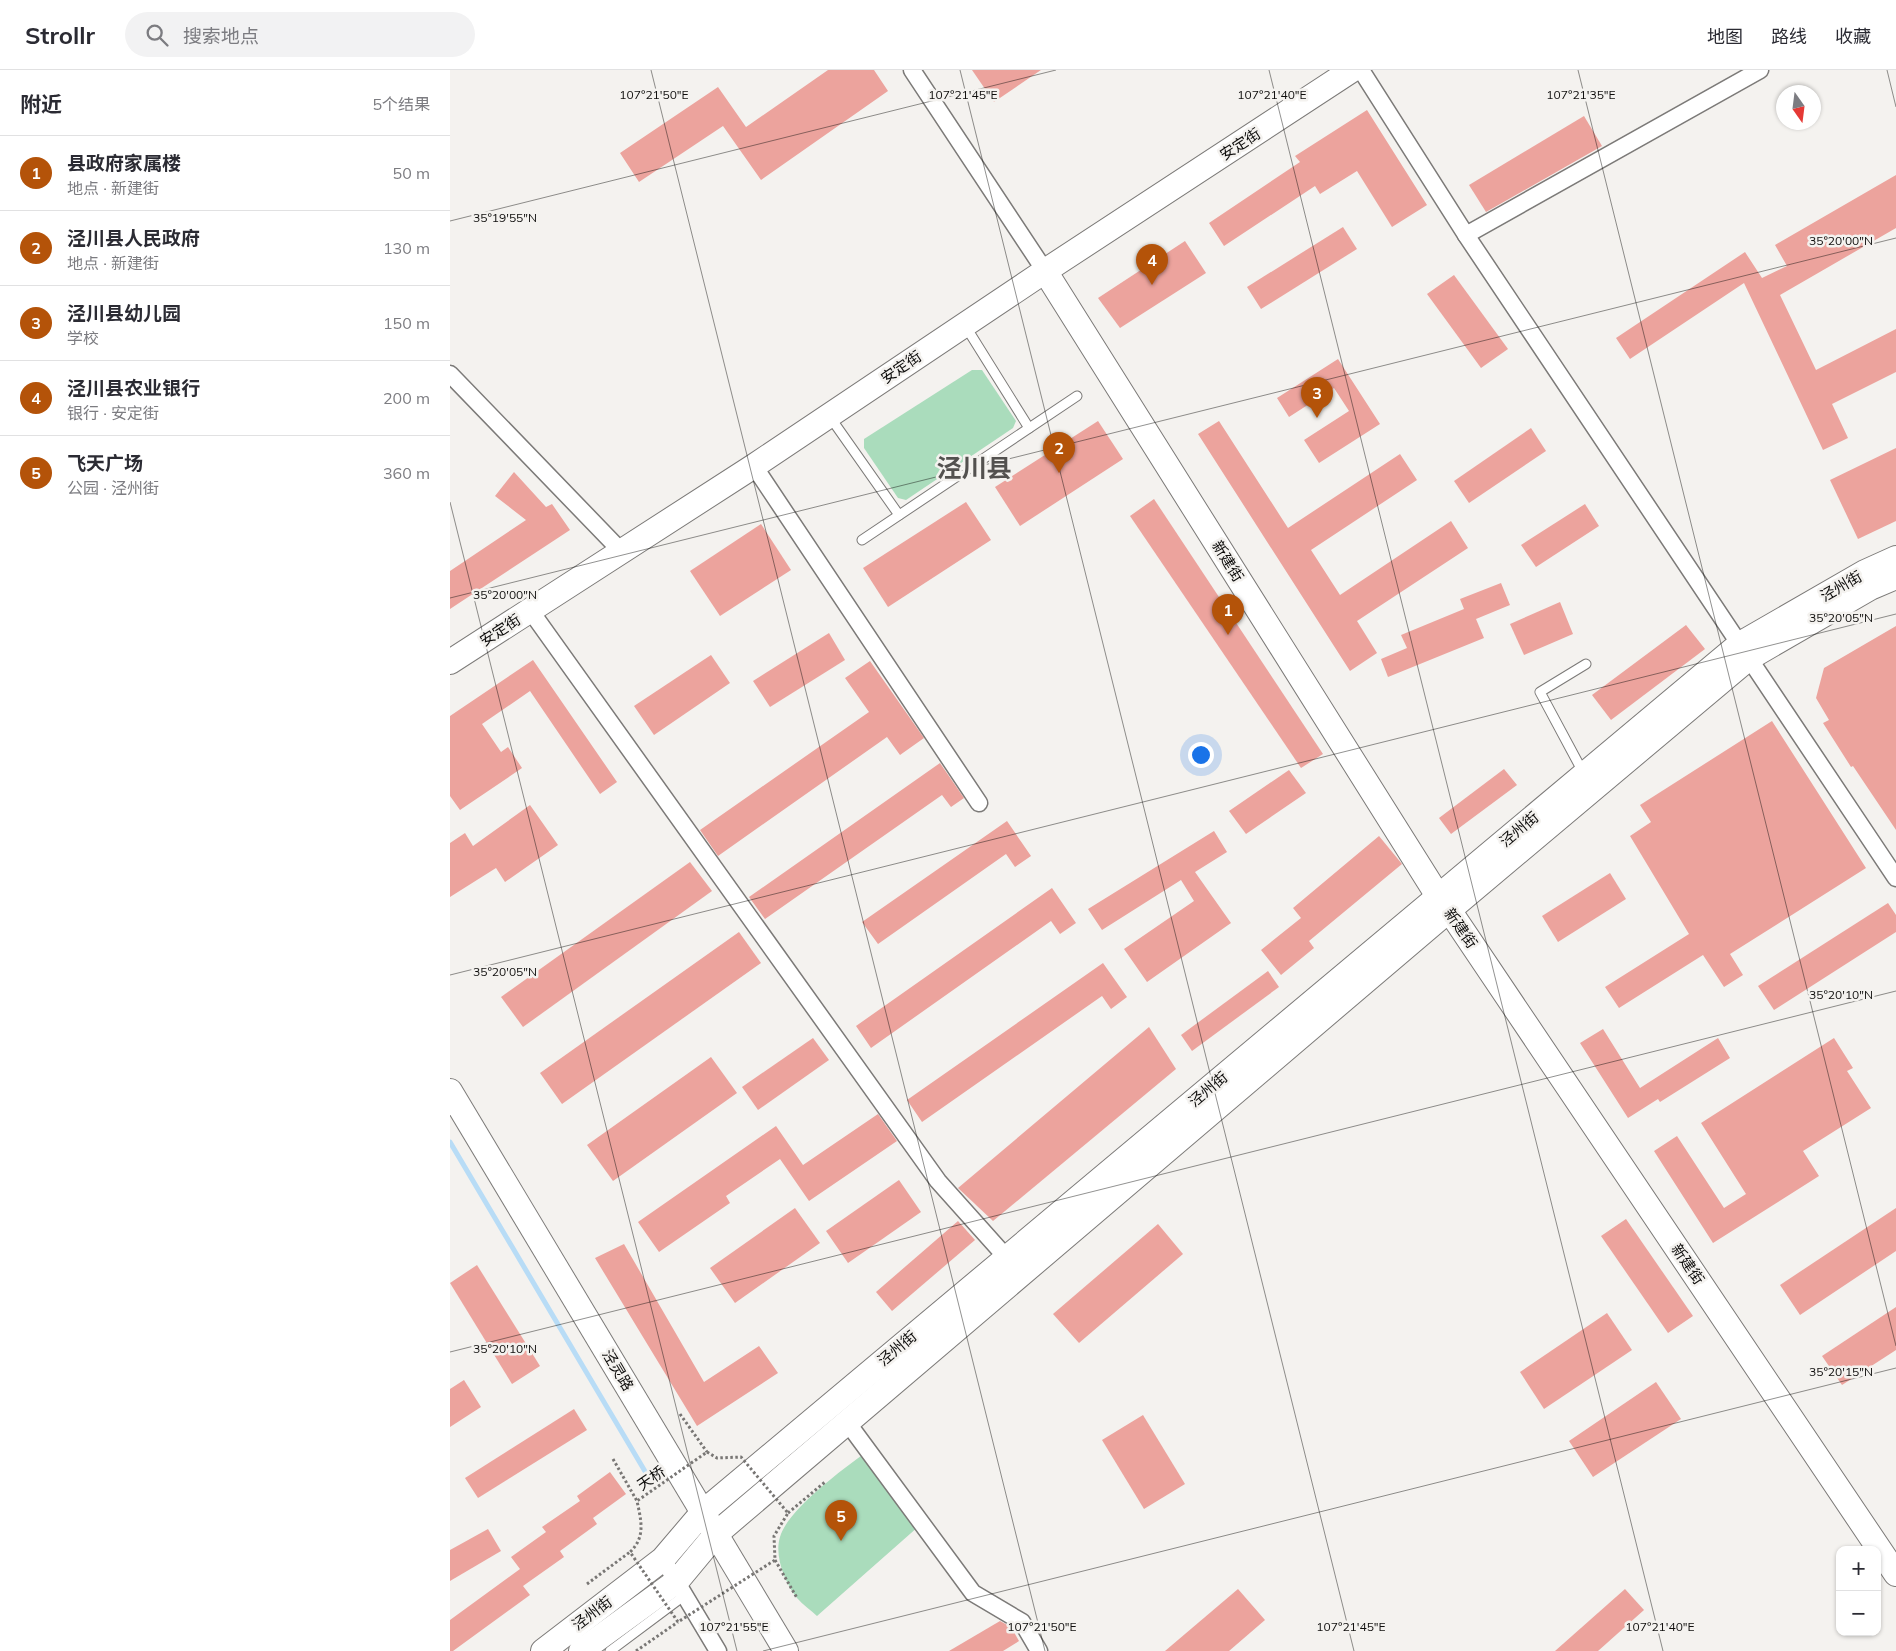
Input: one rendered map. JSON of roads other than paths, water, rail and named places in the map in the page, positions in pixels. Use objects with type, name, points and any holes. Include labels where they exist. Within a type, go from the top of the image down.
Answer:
[{"type":"main road","name":"安定街","points":[[450,662],[754,466],[964,324],[1352,70]]},
{"type":"main road","name":"新建街","points":[[1045,271],[1444,903],[1896,1574]]},
{"type":"main road","name":"泾州街","points":[[580,1651],[681,1588],[716,1534],[848,1422],[1444,903],[1584,774],[1745,651],[1864,572],[1896,558]]},
{"type":"main road","name":"泾州街","points":[[542,1651],[663,1558],[703,1512],[1006,1257],[1444,903],[1745,651],[1870,588],[1896,577]]},
{"type":"main road","name":"泾灵路","points":[[450,1090],[786,1651]]},
{"type":"street","points":[[912,70],[1045,271]]},
{"type":"street","points":[[1361,70],[1466,235],[1896,878]]},
{"type":"street","points":[[1466,235],[1760,70]]},
{"type":"street","points":[[450,374],[621,551]]},
{"type":"street","points":[[754,466],[979,802]]},
{"type":"street","points":[[530,610],[938,1180],[1006,1257]]},
{"type":"street","points":[[848,1422],[972,1593],[1022,1622],[1039,1651]]},
{"type":"street","points":[[663,1558],[718,1651]]},
{"type":"lane","points":[[964,324],[1029,428]]},
{"type":"lane","points":[[862,540],[1077,396]]},
{"type":"lane","points":[[829,415],[899,515]]},
{"type":"lane","points":[[1584,774],[1540,692],[1586,664]]},
{"type":"lane","points":[[610,1651],[681,1588]]},
{"type":"waterway","points":[[450,1142],[649,1478]]},
{"type":"place","name":"泾川县农业银行","points":[[1152,285]]},
{"type":"place","name":"泾川县幼儿园","points":[[1317,418]]},
{"type":"place","name":"泾川县人民政府","points":[[1059,473]]},
{"type":"place","name":"县政府家属楼","points":[[1228,635]]},
{"type":"place","name":"飞天广场","points":[[841,1541]]},
{"type":"district","name":"泾川县","points":[[974,467]]}]
